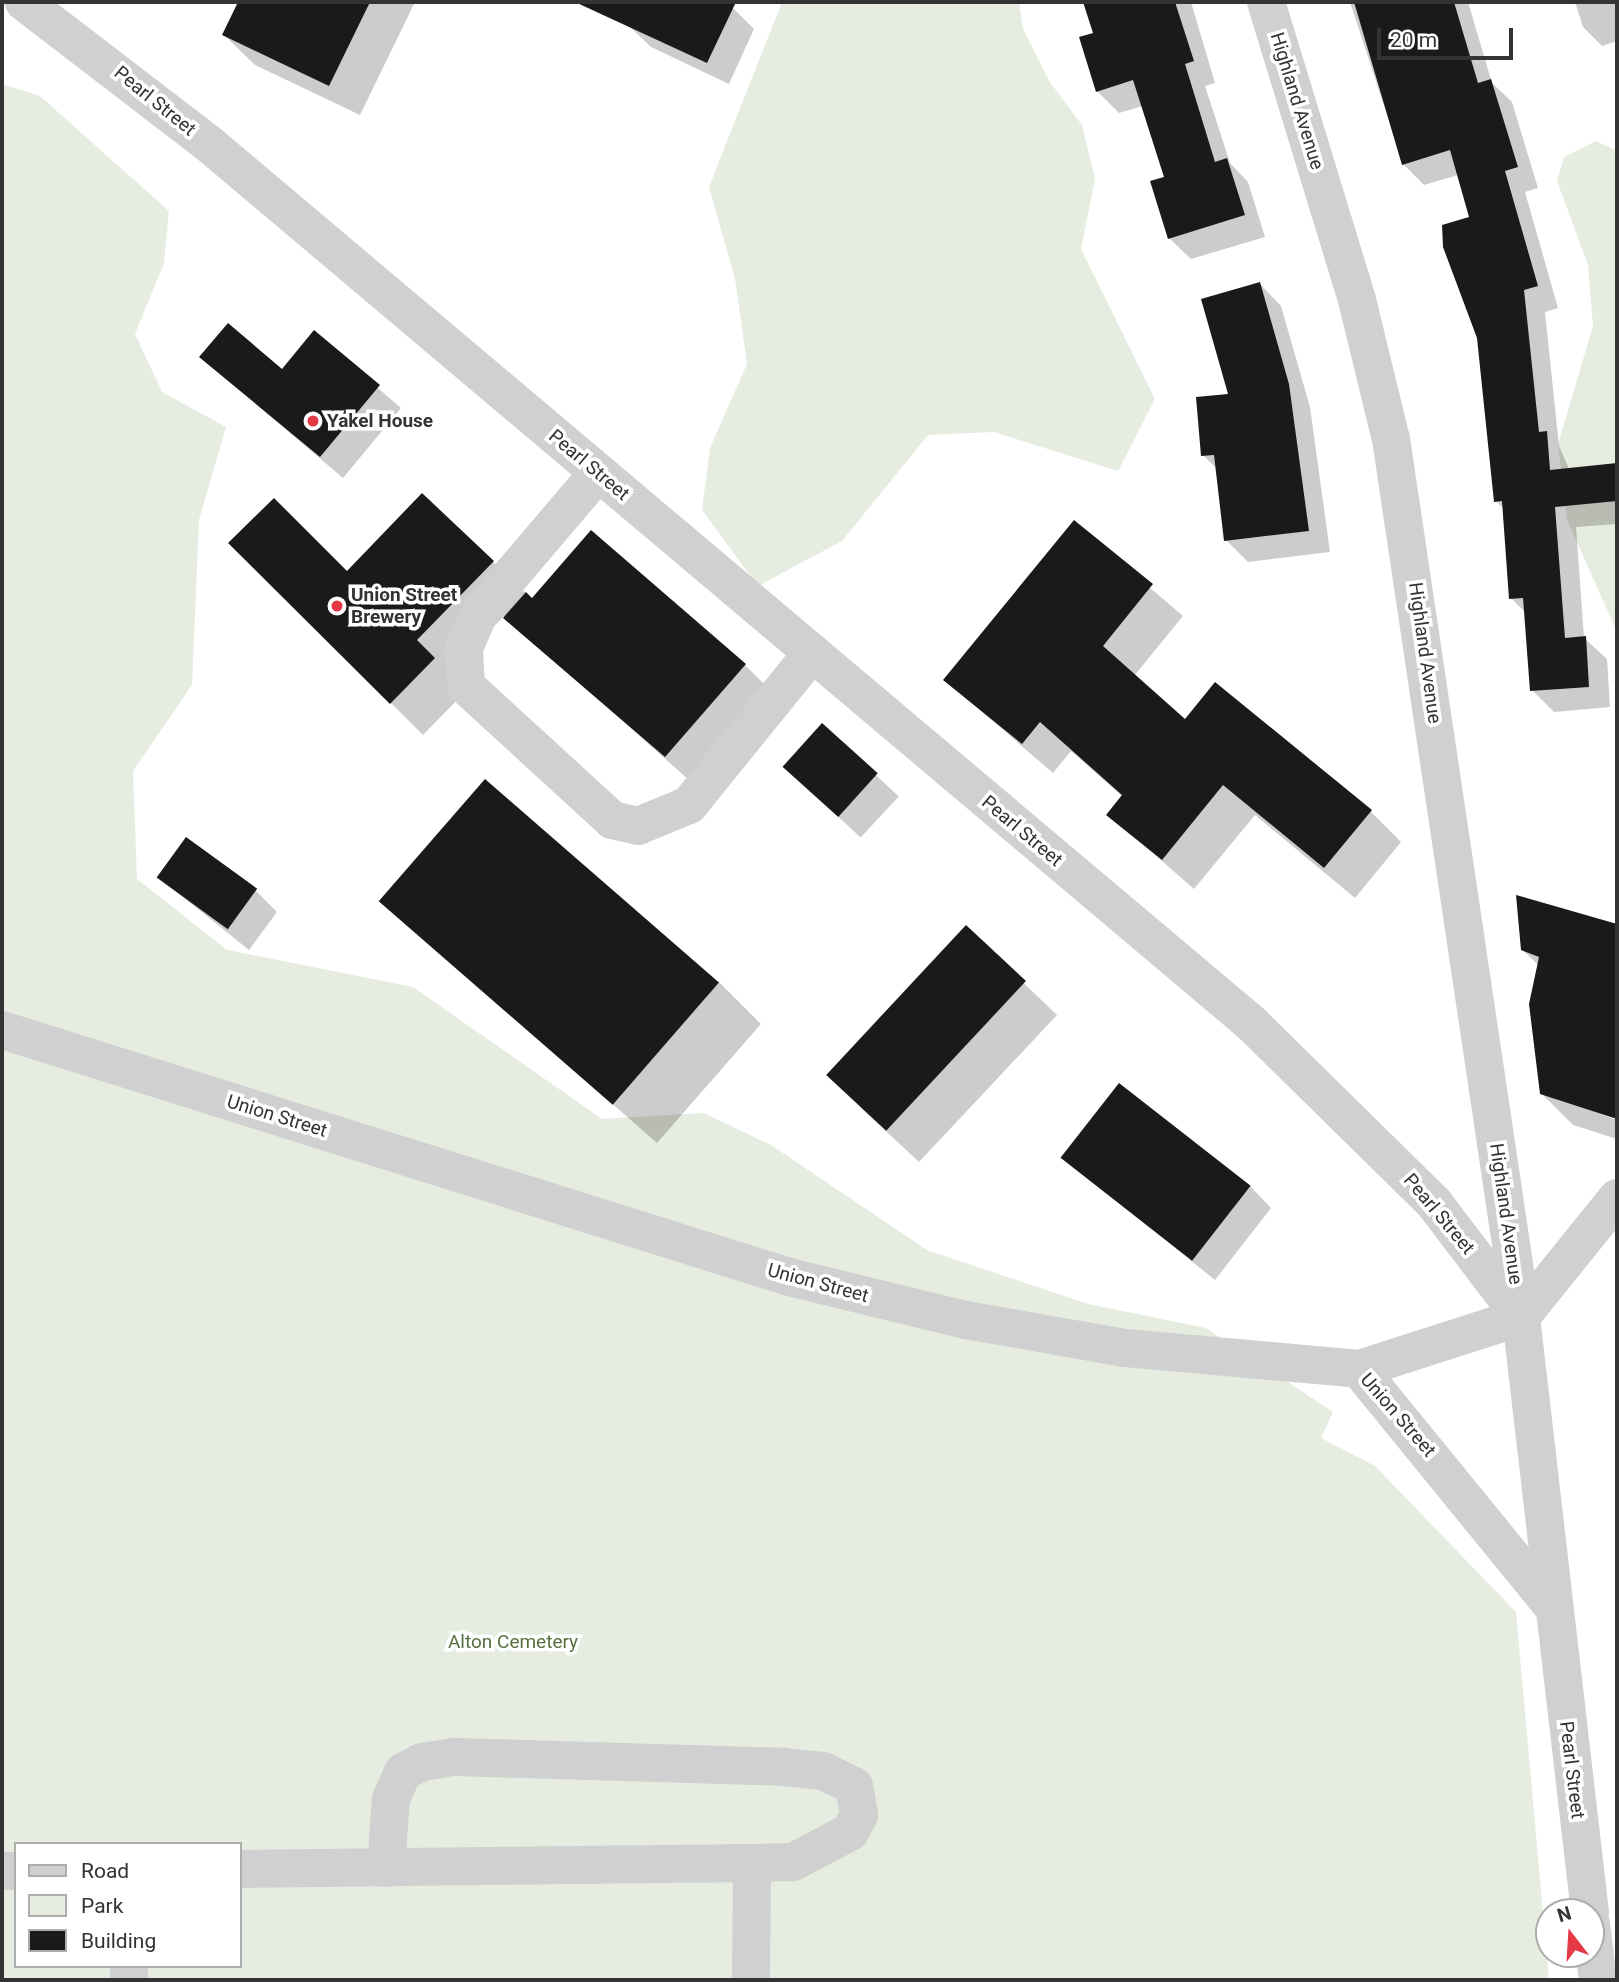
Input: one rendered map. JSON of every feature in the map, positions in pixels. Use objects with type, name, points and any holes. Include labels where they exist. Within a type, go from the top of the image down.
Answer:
[{"type":"street","name":"Pearl Street","points":[[24,2],[209,144],[1252,1024],[1366,1130],[1434,1203],[1521,1317],[1552,1606],[1588,1898]]},
{"type":"street","name":"Highland Avenue","points":[[1266,2],[1357,300],[1391,439],[1521,1317]]},
{"type":"street","points":[[598,473],[480,613],[464,649],[466,686],[612,820],[638,826],[689,804],[811,653]]},
{"type":"street","name":"Union Street","points":[[2,1030],[789,1277],[966,1320],[1125,1348],[1359,1369],[1407,1420],[1552,1606]]},
{"type":"street","points":[[1359,1369],[1521,1317],[1617,1198]]},
{"type":"street","points":[[242,1869],[386,1868],[793,1862],[842,1838],[859,1815],[854,1786],[824,1771],[783,1767],[455,1757],[422,1762],[403,1772],[391,1799],[386,1868]]},
{"type":"street","points":[[751,1980],[752,1863]]},
{"type":"green space","points":[[782,2],[1019,2],[1023,29],[1049,81],[1082,125],[1095,179],[1081,249],[1155,399],[1118,471],[994,432],[928,435],[842,541],[758,586],[702,510],[710,448],[747,364],[735,279],[709,187]]},
{"type":"green space","name":"Alton Cemetery","points":[[2,84],[40,96],[169,211],[164,263],[135,334],[162,392],[226,427],[199,520],[192,685],[133,771],[137,879],[227,950],[413,987],[602,1119],[704,1113],[771,1145],[927,1250],[1088,1304],[1206,1328],[1333,1412],[1321,1438],[1375,1466],[1516,1612],[1542,1898],[1535,1898],[1535,1968],[1548,1968],[1549,1980],[2,1980]]},
{"type":"green space","points":[[1596,141],[1617,151],[1617,632],[1567,520],[1558,444],[1593,326],[1588,265],[1557,181],[1564,157]]},
{"type":"building","points":[[238,2],[370,2],[329,86],[222,35]]},
{"type":"building","points":[[575,2],[736,2],[707,63]]},
{"type":"building","points":[[1083,2],[1175,2],[1194,61],[1185,64],[1215,162],[1227,158],[1245,215],[1168,239],[1150,181],[1164,177],[1133,80],[1096,92],[1079,37],[1093,33]]},
{"type":"building","points":[[1354,2],[1454,2],[1478,83],[1491,79],[1518,167],[1505,171],[1538,286],[1524,290],[1539,432],[1547,431],[1550,470],[1617,463],[1617,501],[1555,507],[1565,638],[1586,636],[1589,687],[1530,691],[1523,598],[1509,599],[1502,501],[1494,502],[1477,338],[1443,247],[1442,225],[1469,217],[1450,150],[1402,165]]},
{"type":"building","points":[[1260,282],[1289,384],[1309,531],[1224,541],[1214,455],[1201,456],[1196,397],[1228,394],[1201,299]]},
{"type":"building","name":"Yakel House","points":[[228,323],[282,369],[314,330],[380,385],[320,457],[199,357]]},
{"type":"building","points":[[422,493],[494,561],[417,640],[435,658],[390,704],[228,543],[274,498],[347,571]]},
{"type":"building","points":[[1074,520],[1153,584],[1103,646],[1185,719],[1215,682],[1372,810],[1324,868],[1223,785],[1162,860],[1106,815],[1122,795],[1040,722],[1022,744],[943,680]]},
{"type":"building","points":[[591,530],[746,664],[665,757],[503,618],[526,592],[532,598]]},
{"type":"building","points":[[822,723],[878,773],[838,817],[783,767]]},
{"type":"building","points":[[485,779],[719,982],[613,1105],[379,901]]},
{"type":"building","points":[[186,837],[257,889],[228,929],[157,877]]},
{"type":"building","points":[[1516,895],[1617,924],[1617,1119],[1540,1094],[1529,1004],[1539,957],[1521,950]]},
{"type":"building","points":[[966,925],[1026,981],[886,1131],[826,1075]]},
{"type":"building","points":[[1119,1083],[1251,1186],[1192,1261],[1061,1158]]},
{"type":"place","name":"Yakel House","points":[[313,421]]},
{"type":"place","name":"Union Street Brewery","points":[[337,606]]}]
